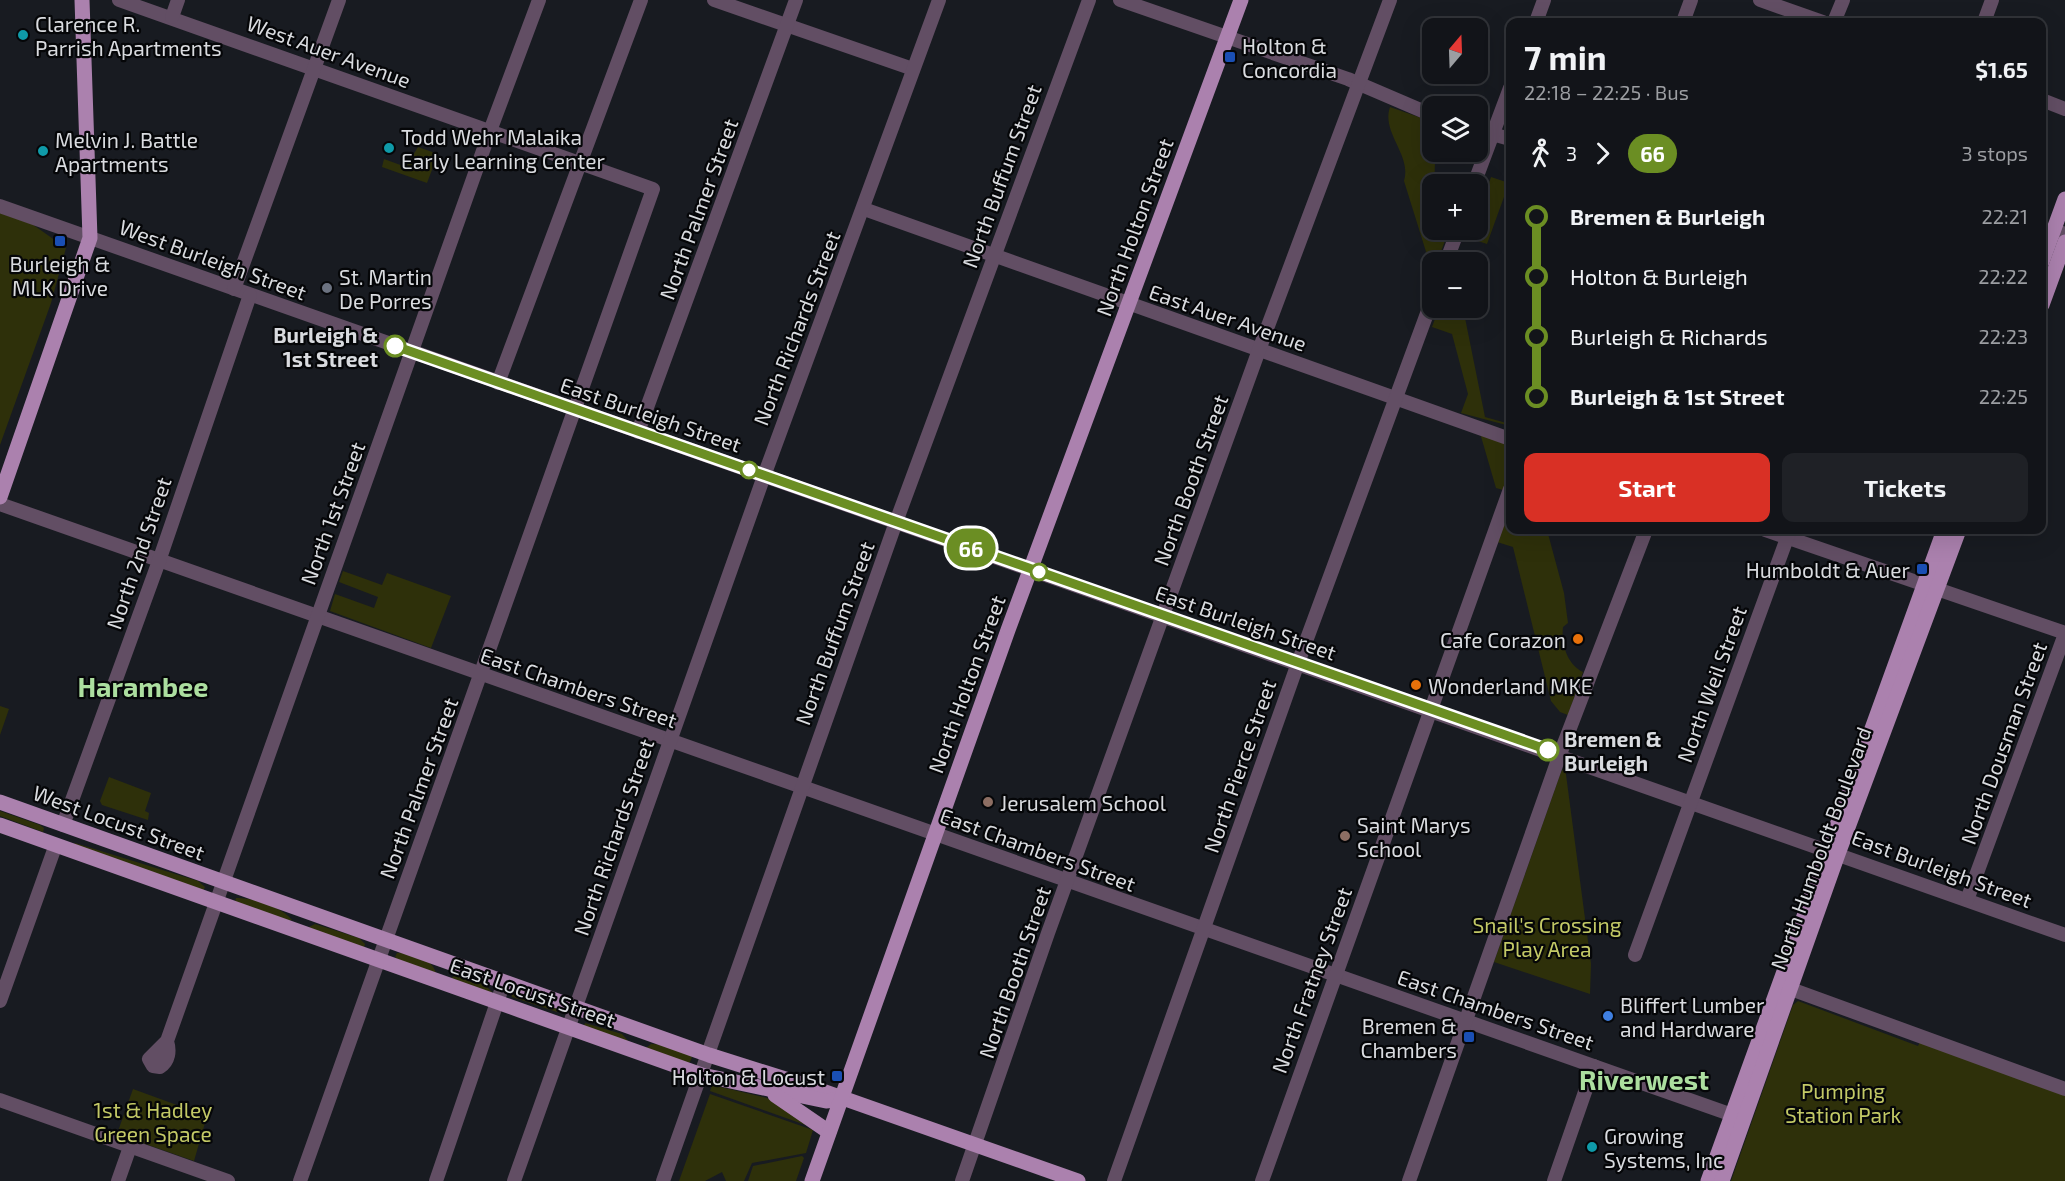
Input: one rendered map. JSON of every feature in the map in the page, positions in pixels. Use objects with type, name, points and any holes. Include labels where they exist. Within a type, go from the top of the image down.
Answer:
[{"type":"main road","points":[[0,497],[90,238],[82,0]]},
{"type":"main road","name":"North Holton Street","points":[[812,1181],[1030,569],[1241,0]]},
{"type":"main road","points":[[2046,255],[2059,232],[2065,199]]},
{"type":"main road","points":[[2046,294],[2065,242]]},
{"type":"main road","name":"North Humboldt Boulevard","points":[[1722,1181],[1738,1117],[1832,851],[1930,587],[1943,534]]},
{"type":"main road","name":"North Humboldt Boulevard","points":[[1930,587],[1957,534]]},
{"type":"main road","name":"West Locust Street","points":[[0,802],[224,882]]},
{"type":"main road","points":[[0,819],[46,835],[60,830],[63,825]]},
{"type":"main road","name":"West Locust Street","points":[[0,825],[55,847],[216,901]]},
{"type":"main road","points":[[55,847],[72,840],[137,861],[164,861]]},
{"type":"main road","name":"East Locust Street","points":[[224,882],[709,1055],[817,1089],[1078,1181]]},
{"type":"main road","name":"East Locust Street","points":[[216,901],[702,1075],[826,1101],[841,1099]]},
{"type":"main road","points":[[765,1089],[829,1132]]},
{"type":"main road","name":"North Humboldt Boulevard","points":[[1708,1181],[1738,1117]]},
{"type":"street","name":"West Auer Avenue","points":[[119,0],[490,131]]},
{"type":"street","points":[[172,17],[178,0]]},
{"type":"street","points":[[234,289],[339,0]]},
{"type":"street","name":"North 1st Street","points":[[167,1041],[411,352],[539,0]]},
{"type":"street","points":[[498,383],[640,0]]},
{"type":"street","points":[[714,0],[913,69]]},
{"type":"street","name":"North Palmer Street","points":[[638,432],[796,0]]},
{"type":"street","name":"North Richards Street","points":[[514,1181],[764,476],[939,0]]},
{"type":"street","name":"North Buffum Street","points":[[663,1181],[896,522],[1089,0]]},
{"type":"street","points":[[1120,0],[1358,84],[1422,111]]},
{"type":"street","name":"North Booth Street","points":[[962,1181],[1259,350],[1390,0]]},
{"type":"street","points":[[1537,18],[1544,0]]},
{"type":"street","points":[[1685,18],[1692,0]]},
{"type":"street","points":[[1760,0],[1812,18]]},
{"type":"street","points":[[1836,18],[1843,0]]},
{"type":"street","points":[[1985,18],[1992,0]]},
{"type":"street","points":[[1478,174],[1506,99]]},
{"type":"street","points":[[2046,102],[2065,109]]},
{"type":"street","points":[[490,131],[580,163]]},
{"type":"street","points":[[1488,133],[1506,138]]},
{"type":"street","name":"North Palmer Street","points":[[300,1181],[653,189],[580,163]]},
{"type":"street","name":"West Burleigh Street","points":[[0,206],[411,352]]},
{"type":"street","name":"East Auer Avenue","points":[[864,209],[1127,305],[1506,438]]},
{"type":"street","name":"North 2nd Street","points":[[63,825],[159,561],[250,295]]},
{"type":"street","name":"North Pierce Street","points":[[1114,1181],[1298,663],[1425,318]]},
{"type":"street","name":"East Burleigh Street","points":[[411,352],[1560,754],[2065,935]]},
{"type":"street","name":"North Fratney Street","points":[[1262,1181],[1506,500]]},
{"type":"street","name":"East Chambers Street","points":[[0,504],[317,618],[1738,1117]]},
{"type":"street","points":[[1409,1181],[1560,754],[1644,534]]},
{"type":"street","name":"North Weil Street","points":[[1635,955],[1789,534]]},
{"type":"street","points":[[1792,534],[1930,587],[2065,634]]},
{"type":"street","name":"North Dousman Street","points":[[1967,900],[2065,634]]},
{"type":"street","points":[[0,1001],[55,847]]},
{"type":"street","points":[[436,1181],[504,982]]},
{"type":"street","points":[[1784,987],[2065,1089]]},
{"type":"street","points":[[1554,1181],[1594,1066]]},
{"type":"street","points":[[0,1100],[228,1181]]},
{"type":"street","points":[[118,1181],[130,1147]]},
{"type":"green space","points":[[1390,107],[1422,118],[1422,162],[1435,162],[1435,174],[1422,174],[1422,239],[1404,181],[1404,162],[1388,117]]},
{"type":"green space","points":[[418,147],[438,154],[427,183],[382,167],[384,159],[406,167]]},
{"type":"green space","points":[[1491,177],[1506,182],[1506,191],[1487,244],[1475,240],[1488,240],[1488,186]]},
{"type":"green space","points":[[0,213],[32,224],[66,248],[51,303],[0,445]]},
{"type":"green space","points":[[1422,240],[1445,240],[1441,252],[1426,252]]},
{"type":"green space","points":[[1435,318],[1465,318],[1485,417],[1506,423],[1506,425],[1461,413],[1468,394],[1452,334],[1432,327]]},
{"type":"green space","points":[[1480,433],[1506,443],[1506,481],[1503,490],[1496,488]]},
{"type":"green space","points":[[1506,518],[1506,534],[1548,534],[1564,593],[1568,623],[1563,627],[1564,647],[1569,659],[1583,672],[1568,715],[1560,712],[1551,701],[1513,547],[1497,542]]},
{"type":"green space","points":[[343,571],[382,585],[387,573],[451,596],[431,648],[330,611],[335,594],[374,608],[378,597],[339,582]]},
{"type":"green space","points":[[0,706],[9,709],[0,735]]},
{"type":"green space","name":"Snail's Crossing Play Area","points":[[1565,767],[1591,964],[1590,994],[1494,962],[1561,772]]},
{"type":"green space","points":[[109,777],[151,793],[145,811],[149,813],[148,820],[102,805],[100,801]]},
{"type":"green space","points":[[0,811],[40,825],[44,828],[43,832],[0,816]]},
{"type":"green space","points":[[75,843],[198,881],[205,887],[203,891],[73,847]]},
{"type":"green space","points":[[236,898],[251,899],[267,904],[292,920],[285,922],[235,902]]},
{"type":"green space","points":[[315,924],[359,938],[365,944],[364,948],[314,932],[309,927]]},
{"type":"green space","points":[[397,953],[409,954],[427,961],[435,969],[436,975],[401,962],[395,957]]},
{"type":"green space","points":[[456,975],[479,979],[492,992],[491,994],[451,978]]},
{"type":"green space","points":[[511,992],[558,1009],[557,1012],[512,997]]},
{"type":"green space","name":"Pumping Station Park","points":[[1798,1001],[1918,1046],[1920,1042],[2065,1094],[2065,1181],[1731,1181],[1793,1005]]},
{"type":"green space","points":[[585,1023],[622,1034],[629,1042],[584,1026]]},
{"type":"green space","points":[[651,1044],[673,1047],[692,1057],[690,1062],[684,1063],[646,1048]]},
{"type":"green space","points":[[712,1085],[767,1098],[814,1128],[710,1091]]},
{"type":"green space","name":"1st & Hadley Green Space","points":[[133,1089],[207,1116],[194,1161],[117,1134]]},
{"type":"green space","points":[[710,1094],[813,1130],[806,1153],[752,1163],[744,1181],[726,1181],[722,1172],[705,1181],[679,1181]]},
{"type":"green space","points":[[802,1156],[804,1158],[796,1181],[748,1181],[753,1166]]},
{"type":"bus line","name":"66","points":[[395,346],[1548,750]]},
{"type":"place","name":"Clarence R. Parrish Apartments","points":[[23,35]]},
{"type":"place","name":"Holton & Concordia","points":[[1230,57]]},
{"type":"place","name":"Todd Wehr Malaika Early Learning Center","points":[[389,148]]},
{"type":"place","name":"Melvin J. Battle Apartments","points":[[43,151]]},
{"type":"place","name":"Burleigh & MLK Drive","points":[[60,241]]},
{"type":"place","name":"St. Martin De Porres","points":[[327,288]]},
{"type":"place","name":"Burleigh & 1st Street","points":[[395,346]]},
{"type":"place","name":"Humboldt & Auer","points":[[1922,569]]},
{"type":"place","name":"Cafe Corazon","points":[[1578,639]]},
{"type":"place","name":"Wonderland MKE","points":[[1416,685]]},
{"type":"place","name":"Bremen & Burleigh","points":[[1548,750]]},
{"type":"place","name":"Jerusalem School","points":[[988,802]]},
{"type":"place","name":"Saint Marys School","points":[[1345,836]]},
{"type":"place","name":"Bliffert Lumber and Hardware","points":[[1608,1016]]},
{"type":"place","name":"Bremen & Chambers","points":[[1469,1037]]},
{"type":"place","name":"Holton & Locust","points":[[837,1076]]},
{"type":"place","name":"Growing Systems, Inc","points":[[1592,1147]]},
{"type":"district","name":"Harambee","points":[[143,686]]},
{"type":"district","name":"Riverwest","points":[[1644,1079]]}]
